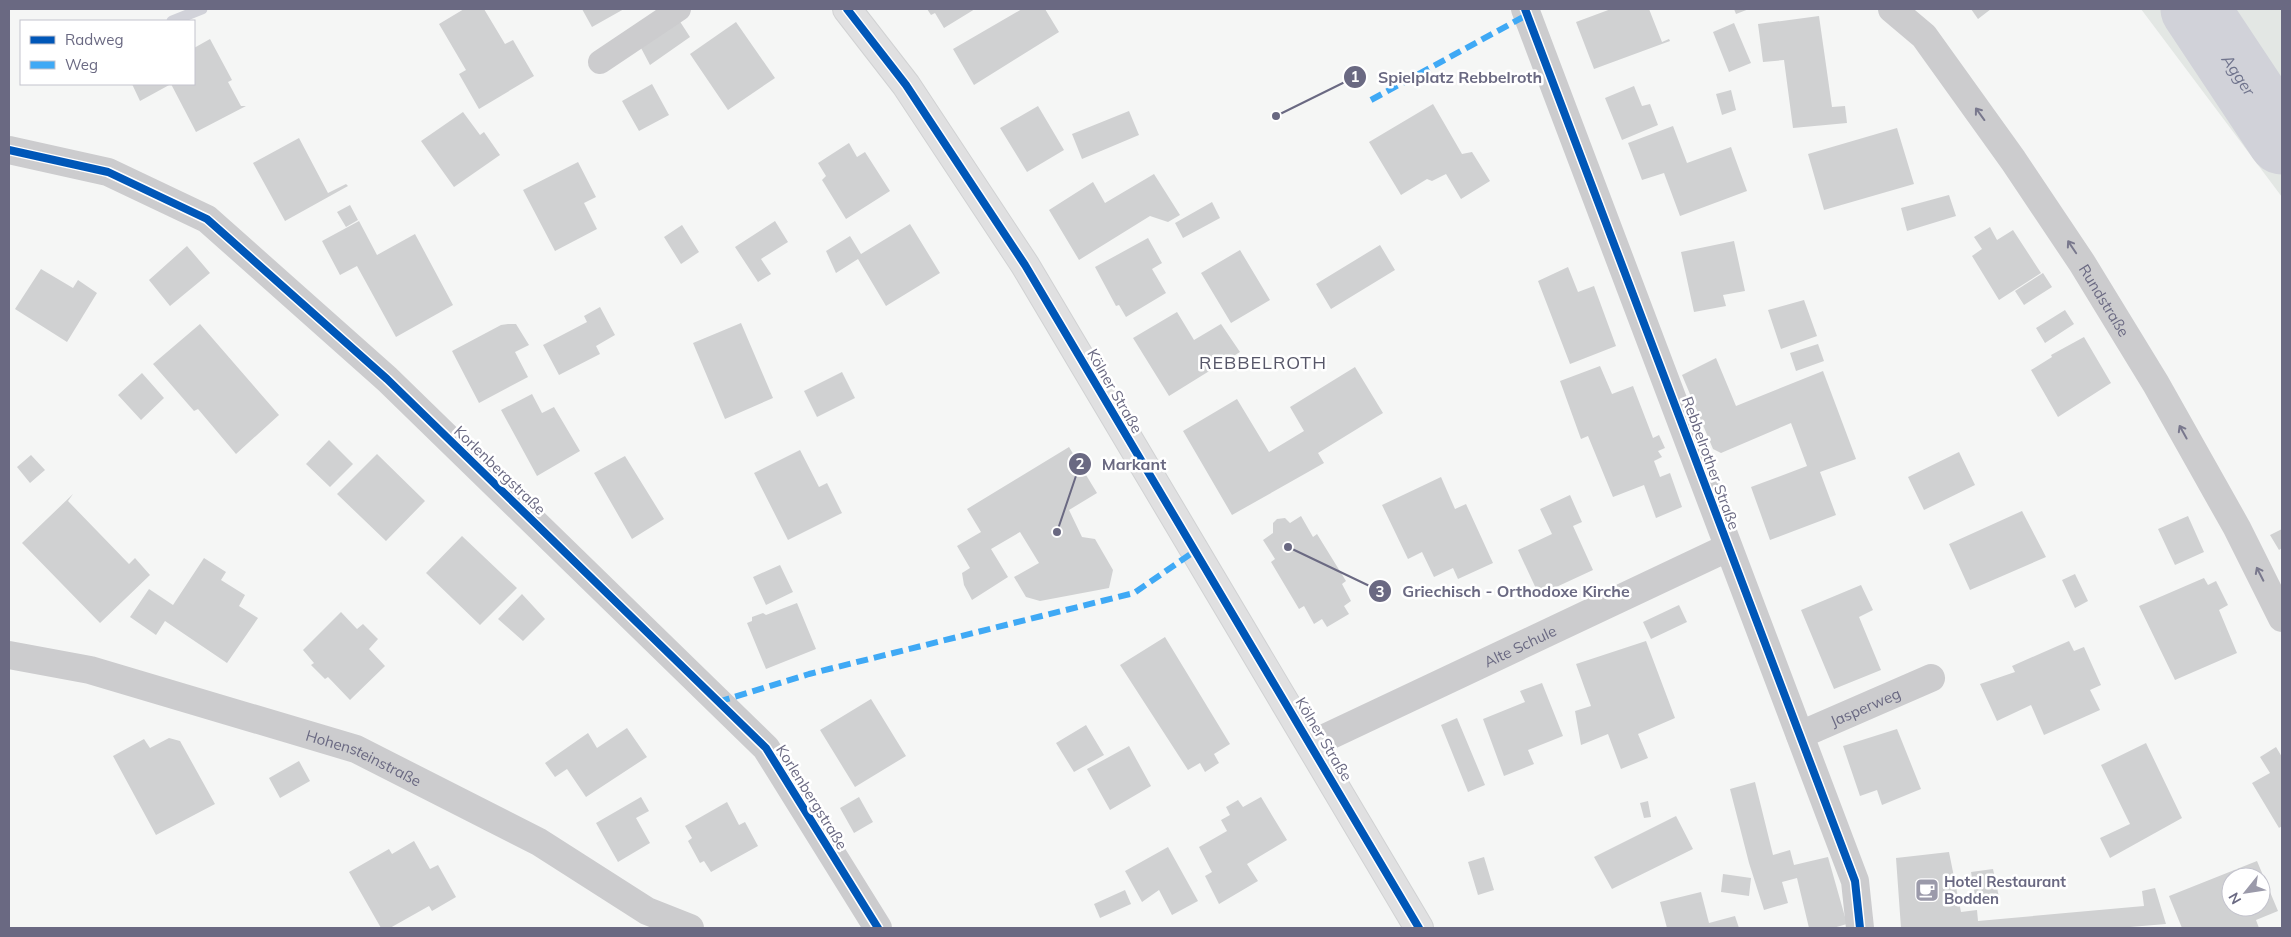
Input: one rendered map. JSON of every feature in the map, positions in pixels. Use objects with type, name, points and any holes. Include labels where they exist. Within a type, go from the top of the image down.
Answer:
[{"type":"main road","name":"Kölner Straße","points":[[847,9],[906,85],[1026,265],[1312,744],[1419,928]]},
{"type":"street","name":"Rebbelrother Straße","points":[[1525,9],[1612,236],[1727,548],[1855,881],[1860,928]]},
{"type":"street","name":"Rundstraße","points":[[1892,9],[1924,36],[2013,160],[2082,263],[2185,435],[2237,528],[2282,618]]},
{"type":"street","name":"Korlenbergstraße","points":[[9,150],[108,172],[207,220],[387,379],[766,748],[878,928]]},
{"type":"street","name":"Alte Schule","points":[[1312,744],[1727,548]]},
{"type":"street","name":"Hohensteinstraße","points":[[9,655],[90,670],[356,749],[539,842],[647,912],[690,928]]},
{"type":"street","name":"Jasperweg","points":[[1800,735],[1931,678]]},
{"type":"lane","points":[[600,62],[679,9]]},
{"type":"shaded area","points":[[2141,9],[2282,9],[2282,197]]},
{"type":"building","points":[[464,9],[484,9],[505,44],[513,40],[534,76],[479,109],[459,74],[466,70],[439,24]]},
{"type":"building","points":[[582,9],[624,9],[592,27]]},
{"type":"building","points":[[927,9],[975,9],[944,28],[935,13],[931,15]]},
{"type":"building","points":[[1022,9],[1045,9],[1059,32],[974,85],[953,49]]},
{"type":"building","points":[[1611,9],[1649,9],[1662,42],[1669,39],[1670,41],[1594,69],[1576,22]]},
{"type":"building","points":[[1734,9],[1749,9],[1736,14]]},
{"type":"building","points":[[1971,9],[1991,9],[1978,19]]},
{"type":"building","points":[[1819,16],[1832,107],[1845,106],[1847,123],[1793,128],[1784,60],[1763,62],[1758,24]]},
{"type":"building","points":[[679,20],[690,37],[650,65],[640,46]]},
{"type":"building","points":[[736,22],[775,78],[728,110],[690,54]]},
{"type":"building","points":[[1734,23],[1751,63],[1729,72],[1713,32]]},
{"type":"building","points":[[210,39],[232,80],[228,82],[241,106],[246,106],[196,132],[172,85],[195,85],[195,47]]},
{"type":"building","points":[[652,84],[669,115],[639,131],[622,101]]},
{"type":"building","points":[[132,85],[169,85],[140,101]]},
{"type":"building","points":[[1634,86],[1642,106],[1650,104],[1658,125],[1622,140],[1605,98]]},
{"type":"building","points":[[1731,90],[1736,110],[1722,115],[1716,94]]},
{"type":"building","points":[[1433,104],[1462,154],[1472,152],[1490,181],[1461,199],[1446,174],[1432,181],[1427,179],[1401,195],[1369,142]]},
{"type":"building","points":[[1038,106],[1064,150],[1027,172],[1000,128]]},
{"type":"building","points":[[1129,111],[1139,135],[1082,159],[1072,134]]},
{"type":"building","points":[[463,112],[480,135],[484,132],[500,155],[454,187],[421,141]]},
{"type":"building","points":[[1673,126],[1687,163],[1731,147],[1747,191],[1680,216],[1664,173],[1642,180],[1628,143]]},
{"type":"building","points":[[1897,128],[1914,184],[1824,210],[1808,154]]},
{"type":"building","points":[[299,138],[328,193],[346,184],[348,186],[285,221],[253,163]]},
{"type":"building","points":[[849,143],[857,157],[865,152],[890,191],[846,219],[822,180],[826,176],[818,163]]},
{"type":"building","points":[[578,162],[596,197],[584,203],[597,229],[555,251],[523,190]]},
{"type":"building","points":[[1154,174],[1180,215],[1168,222],[1150,216],[1079,260],[1049,210],[1093,182],[1105,203]]},
{"type":"building","points":[[1949,195],[1956,216],[1907,231],[1901,208]]},
{"type":"building","points":[[1212,202],[1220,218],[1183,238],[1175,223]]},
{"type":"building","points":[[350,205],[358,220],[346,227],[337,212]]},
{"type":"building","points":[[359,221],[377,255],[415,234],[453,305],[396,337],[357,266],[340,275],[322,241]]},
{"type":"building","points":[[775,221],[788,242],[761,259],[771,274],[758,282],[735,247]]},
{"type":"building","points":[[910,224],[940,273],[886,306],[858,259],[836,273],[826,251],[850,236],[861,254]]},
{"type":"building","points":[[682,225],[699,252],[681,264],[664,237]]},
{"type":"building","points":[[1990,227],[1997,240],[2013,230],[2041,273],[1999,300],[1972,256],[1982,249],[1974,237]]},
{"type":"building","points":[[1148,238],[1162,263],[1152,269],[1166,293],[1126,317],[1119,305],[1116,306],[1095,267]]},
{"type":"building","points":[[1734,241],[1745,291],[1723,295],[1726,306],[1694,312],[1681,252]]},
{"type":"building","points":[[1380,245],[1395,270],[1331,309],[1316,284]]},
{"type":"building","points":[[187,246],[210,273],[170,306],[149,280]]},
{"type":"building","points":[[1240,250],[1270,300],[1231,323],[1201,273]]},
{"type":"building","points":[[1568,267],[1578,292],[1594,286],[1616,346],[1570,364],[1538,281]]},
{"type":"building","points":[[41,269],[73,288],[78,280],[97,293],[67,342],[15,309]]},
{"type":"building","points":[[2043,273],[2052,287],[2024,305],[2015,291]]},
{"type":"building","points":[[1804,300],[1817,336],[1781,349],[1768,310]]},
{"type":"building","points":[[600,307],[615,335],[596,346],[600,354],[559,375],[543,345],[587,322],[584,316]]},
{"type":"building","points":[[2065,310],[2074,324],[2045,343],[2036,328]]},
{"type":"building","points":[[1177,312],[1194,340],[1221,324],[1240,352],[1169,396],[1133,338]]},
{"type":"building","points":[[741,323],[773,398],[725,419],[693,343]]},
{"type":"building","points":[[200,324],[279,415],[236,454],[198,409],[194,411],[153,364]]},
{"type":"building","points":[[516,324],[529,345],[515,352],[528,377],[479,403],[452,351],[501,325]]},
{"type":"building","points":[[2084,337],[2111,383],[2058,417],[2031,370],[2052,357],[2051,355]]},
{"type":"building","points":[[1818,344],[1824,361],[1796,371],[1790,353]]},
{"type":"building","points":[[1716,358],[1736,406],[1823,371],[1856,459],[1820,472],[1836,515],[1770,540],[1751,487],[1807,466],[1791,423],[1721,453],[1713,449],[1682,375]]},
{"type":"building","points":[[1600,366],[1612,394],[1633,386],[1653,438],[1659,435],[1665,448],[1658,451],[1662,457],[1654,461],[1660,477],[1670,473],[1682,507],[1656,518],[1644,485],[1613,497],[1588,436],[1581,439],[1560,381]]},
{"type":"building","points":[[1355,367],[1383,413],[1318,453],[1324,463],[1232,515],[1183,431],[1237,399],[1269,452],[1304,431],[1290,407]]},
{"type":"building","points":[[842,372],[855,398],[817,417],[804,391]]},
{"type":"building","points":[[142,373],[164,398],[141,420],[118,395]]},
{"type":"building","points":[[532,394],[542,413],[554,407],[580,451],[537,476],[501,410]]},
{"type":"building","points":[[329,440],[353,464],[330,487],[306,464]]},
{"type":"building","points":[[1069,447],[1097,493],[1069,510],[1082,537],[1095,539],[1113,570],[1109,588],[1040,601],[1026,597],[1014,577],[1039,563],[1020,532],[991,549],[1008,577],[972,600],[964,585],[962,573],[970,568],[957,546],[981,532],[967,509]]},
{"type":"building","points":[[800,450],[819,487],[827,483],[842,513],[788,540],[754,473]]},
{"type":"building","points":[[1959,452],[1975,485],[1924,510],[1908,477]]},
{"type":"building","points":[[377,454],[425,501],[386,541],[337,494]]},
{"type":"building","points":[[31,455],[45,470],[30,483],[17,467]]},
{"type":"building","points":[[625,456],[664,519],[632,539],[594,473]]},
{"type":"building","points":[[1441,477],[1455,509],[1466,504],[1493,563],[1458,579],[1453,568],[1434,577],[1422,552],[1408,559],[1382,505]]},
{"type":"building","points":[[73,494],[68,501],[129,564],[135,558],[150,575],[100,623],[22,543]]},
{"type":"building","points":[[1570,495],[1582,522],[1573,526],[1593,570],[1539,595],[1518,550],[1552,534],[1540,509]]},
{"type":"building","points":[[2022,511],[2046,557],[1970,590],[1949,544]]},
{"type":"building","points":[[1301,516],[1313,537],[1317,534],[1346,581],[1342,584],[1351,601],[1344,606],[1349,614],[1327,627],[1322,619],[1314,624],[1304,606],[1299,609],[1271,562],[1275,559],[1263,540],[1273,533],[1273,523],[1277,519],[1285,518],[1290,523]]},
{"type":"building","points":[[2188,516],[2204,552],[2175,565],[2158,529]]},
{"type":"building","points":[[2282,529],[2282,548],[2279,550],[2270,535]]},
{"type":"building","points":[[462,536],[517,588],[480,625],[426,573]]},
{"type":"building","points":[[204,558],[226,572],[221,580],[245,595],[239,606],[258,618],[227,663],[165,621],[156,635],[130,617],[149,589],[173,605]]},
{"type":"building","points":[[780,565],[793,592],[766,605],[753,577]]},
{"type":"building","points":[[2075,574],[2088,601],[2075,608],[2062,580]]},
{"type":"building","points":[[2204,578],[2208,585],[2216,581],[2228,605],[2219,610],[2237,653],[2175,680],[2139,606]]},
{"type":"building","points":[[1861,585],[1873,610],[1859,617],[1881,670],[1834,689],[1801,610]]},
{"type":"building","points":[[522,594],[545,619],[523,641],[498,619]]},
{"type":"building","points":[[797,603],[816,649],[766,669],[747,623],[752,621],[752,617],[763,613],[766,615]]},
{"type":"building","points":[[1679,605],[1687,622],[1651,639],[1643,622]]},
{"type":"building","points":[[341,612],[357,629],[363,624],[378,639],[369,649],[385,666],[350,700],[328,677],[325,679],[311,665],[314,663],[303,650]]},
{"type":"building","points":[[1165,637],[1230,744],[1214,754],[1219,763],[1205,772],[1200,763],[1188,770],[1120,665]]},
{"type":"building","points":[[1646,641],[1675,718],[1638,734],[1648,758],[1621,769],[1608,734],[1581,745],[1575,711],[1591,706],[1576,664]]},
{"type":"building","points":[[2069,641],[2074,651],[2084,647],[2101,685],[2090,690],[2100,710],[2044,735],[2031,705],[1997,721],[1980,684],[2015,672],[2012,666]]},
{"type":"building","points":[[1542,683],[1563,736],[1528,750],[1534,764],[1504,776],[1483,719],[1525,702],[1520,691]]},
{"type":"building","points":[[871,699],[906,756],[855,787],[820,730]]},
{"type":"building","points":[[1457,718],[1485,785],[1468,792],[1441,725]]},
{"type":"building","points":[[1086,725],[1104,755],[1074,772],[1056,743]]},
{"type":"building","points":[[627,728],[647,757],[586,797],[567,769],[555,777],[545,763],[588,733],[597,748]]},
{"type":"building","points":[[1897,729],[1921,789],[1882,805],[1877,790],[1860,796],[1843,746]]},
{"type":"building","points":[[169,738],[180,741],[215,804],[156,835],[113,756],[144,739],[150,748]]},
{"type":"building","points":[[2146,743],[2182,818],[2110,858],[2100,838],[2130,824],[2101,765]]},
{"type":"building","points":[[1129,746],[1151,786],[1110,810],[1087,769]]},
{"type":"building","points":[[2276,747],[2282,757],[2282,826],[2279,828],[2252,783],[2270,773],[2260,757]]},
{"type":"building","points":[[299,761],[310,781],[280,798],[269,778]]},
{"type":"building","points":[[1755,782],[1773,855],[1790,850],[1794,865],[1828,857],[1847,924],[1833,928],[1809,928],[1797,878],[1782,882],[1788,903],[1764,910],[1749,863],[1730,789]]},
{"type":"building","points":[[641,797],[649,811],[636,818],[650,843],[618,862],[596,823]]},
{"type":"building","points":[[859,797],[873,822],[854,833],[840,808]]},
{"type":"building","points":[[1261,797],[1287,840],[1247,864],[1258,881],[1219,904],[1205,876],[1212,872],[1199,847],[1227,831],[1221,820],[1230,815],[1226,807],[1238,800],[1243,807]]},
{"type":"building","points":[[1648,801],[1651,817],[1644,818],[1640,803]]},
{"type":"building","points":[[727,802],[739,825],[745,822],[758,846],[711,872],[704,861],[700,863],[688,841],[692,838],[685,826]]},
{"type":"building","points":[[1676,816],[1693,849],[1612,889],[1594,857]]},
{"type":"building","points":[[414,841],[430,869],[438,865],[456,897],[432,911],[429,906],[390,928],[381,928],[349,872],[389,849],[392,854]]},
{"type":"building","points":[[1168,847],[1198,901],[1172,915],[1159,890],[1142,902],[1125,871]]},
{"type":"building","name":"Hotel Restaurant Bodden","points":[[1949,852],[1961,912],[1977,910],[1978,921],[2144,906],[2142,891],[2155,888],[2166,924],[2118,928],[1901,928],[1896,858]]},
{"type":"building","points":[[1484,857],[1494,890],[1478,895],[1468,862]]},
{"type":"building","points":[[2257,861],[2260,867],[2242,867]]},
{"type":"building","points":[[1993,869],[1999,897],[1976,901],[1971,872]]},
{"type":"building","points":[[1723,874],[1751,878],[1749,896],[1721,892]]},
{"type":"building","points":[[2221,875],[2221,917],[2263,917],[2256,920],[2259,928],[2182,928],[2169,896]]},
{"type":"building","points":[[1125,890],[1131,904],[1100,918],[1094,904]]},
{"type":"building","points":[[1701,892],[1709,923],[1735,916],[1739,928],[1667,928],[1660,902]]},
{"type":"building","points":[[2271,894],[2278,911],[2271,914]]},
{"type":"waterway","points":[[174,20],[202,9]]},
{"type":"waterway","name":"Agger","points":[[2195,9],[2282,140]]},
{"type":"marked path","points":[[1371,100],[1527,15]]},
{"type":"marked path","points":[[718,702],[809,674],[1134,593],[1195,551]]},
{"type":"cycle path","points":[[847,9],[906,85],[1025,265],[1419,928]]},
{"type":"cycle path","points":[[1525,9],[1855,881],[1860,928]]},
{"type":"cycle path","points":[[9,150],[108,172],[207,219],[387,379],[766,748],[878,928]]},
{"type":"place","name":"Spielplatz Rebbelroth","points":[[1276,116]]},
{"type":"place","name":"Markant","points":[[1057,532]]},
{"type":"place","name":"Griechisch - Orthodoxe Kirche","points":[[1288,547]]},
{"type":"place","name":"Hotel Restaurant Bodden","points":[[1927,890]]},
{"type":"district","name":"REBBELROTH","points":[[1263,362]]}]
